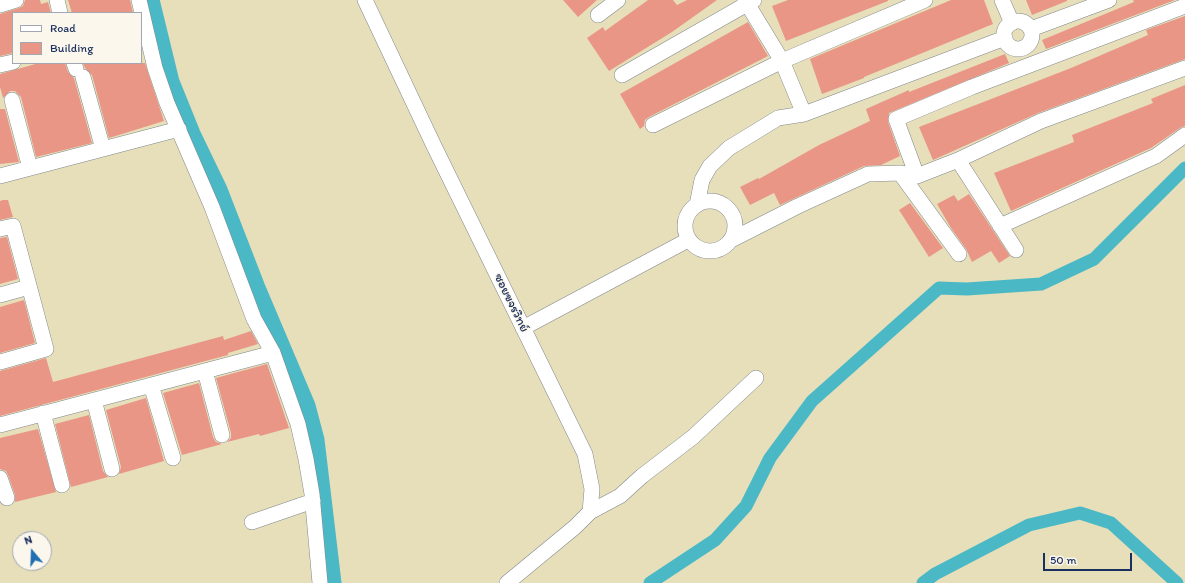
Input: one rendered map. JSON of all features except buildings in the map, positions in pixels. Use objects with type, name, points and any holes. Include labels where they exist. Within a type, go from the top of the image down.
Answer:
[{"type":"street","points":[[0,5],[16,0]]},
{"type":"street","points":[[57,0],[60,12]]},
{"type":"street","points":[[139,0],[142,12]]},
{"type":"street","name":"ซอยขจรวิทย์","points":[[365,0],[434,146],[585,454],[592,489],[590,512]]},
{"type":"street","points":[[598,15],[618,0]]},
{"type":"street","points":[[653,125],[782,61],[925,0]]},
{"type":"street","points":[[1002,0],[1012,23]]},
{"type":"street","points":[[1031,29],[1109,0]]},
{"type":"street","points":[[622,75],[749,1],[782,61],[804,114]]},
{"type":"street","points":[[917,176],[896,119],[972,87],[1185,6]]},
{"type":"street","points":[[142,13],[155,68],[178,129],[212,207],[254,319],[272,353],[298,424],[306,458],[313,501],[320,583]]},
{"type":"street","points":[[1021,21],[1031,29],[1032,38],[1023,48],[1014,48],[1010,46],[1005,38],[1005,29],[1012,23],[1021,21]]},
{"type":"street","points":[[697,205],[712,201],[721,203],[728,208],[733,215],[735,232],[726,246],[709,252],[701,250],[688,240],[684,224],[686,217],[697,205],[702,180],[710,166],[729,148],[778,118],[804,114],[1005,38]]},
{"type":"street","points":[[0,65],[12,62]]},
{"type":"street","points":[[731,240],[798,206],[868,174],[900,173],[917,176],[958,160],[1041,121],[1185,68]]},
{"type":"street","points":[[78,69],[103,149]]},
{"type":"street","points":[[12,100],[30,168]]},
{"type":"street","points":[[1,175],[178,129]]},
{"type":"street","points":[[1000,226],[1152,158],[1185,135]]},
{"type":"street","points":[[958,160],[1016,250]]},
{"type":"street","points":[[900,173],[959,254]]},
{"type":"street","points":[[0,229],[13,226],[46,349],[0,362]]},
{"type":"street","points":[[523,328],[688,240]]},
{"type":"street","points":[[0,295],[29,287]]},
{"type":"street","points":[[0,425],[272,353]]},
{"type":"street","points":[[205,371],[222,435]]},
{"type":"street","points":[[507,583],[576,527],[590,512],[620,496],[660,462],[693,438],[756,378]]},
{"type":"street","points":[[151,385],[173,458]]},
{"type":"street","points":[[94,400],[112,469]]},
{"type":"street","points":[[43,413],[62,485]]},
{"type":"street","points":[[0,478],[7,498]]},
{"type":"street","points":[[252,522],[313,501]]},
{"type":"waterway","points":[[149,0],[169,82],[190,134],[217,190],[255,288],[305,406],[314,440],[331,583]]},
{"type":"waterway","points":[[650,583],[715,540],[746,506],[770,458],[812,401],[939,288],[967,289],[1041,284],[1094,259],[1185,168]]},
{"type":"waterway","points":[[923,583],[935,574],[1029,525],[1080,513],[1111,523],[1177,583]]}]
